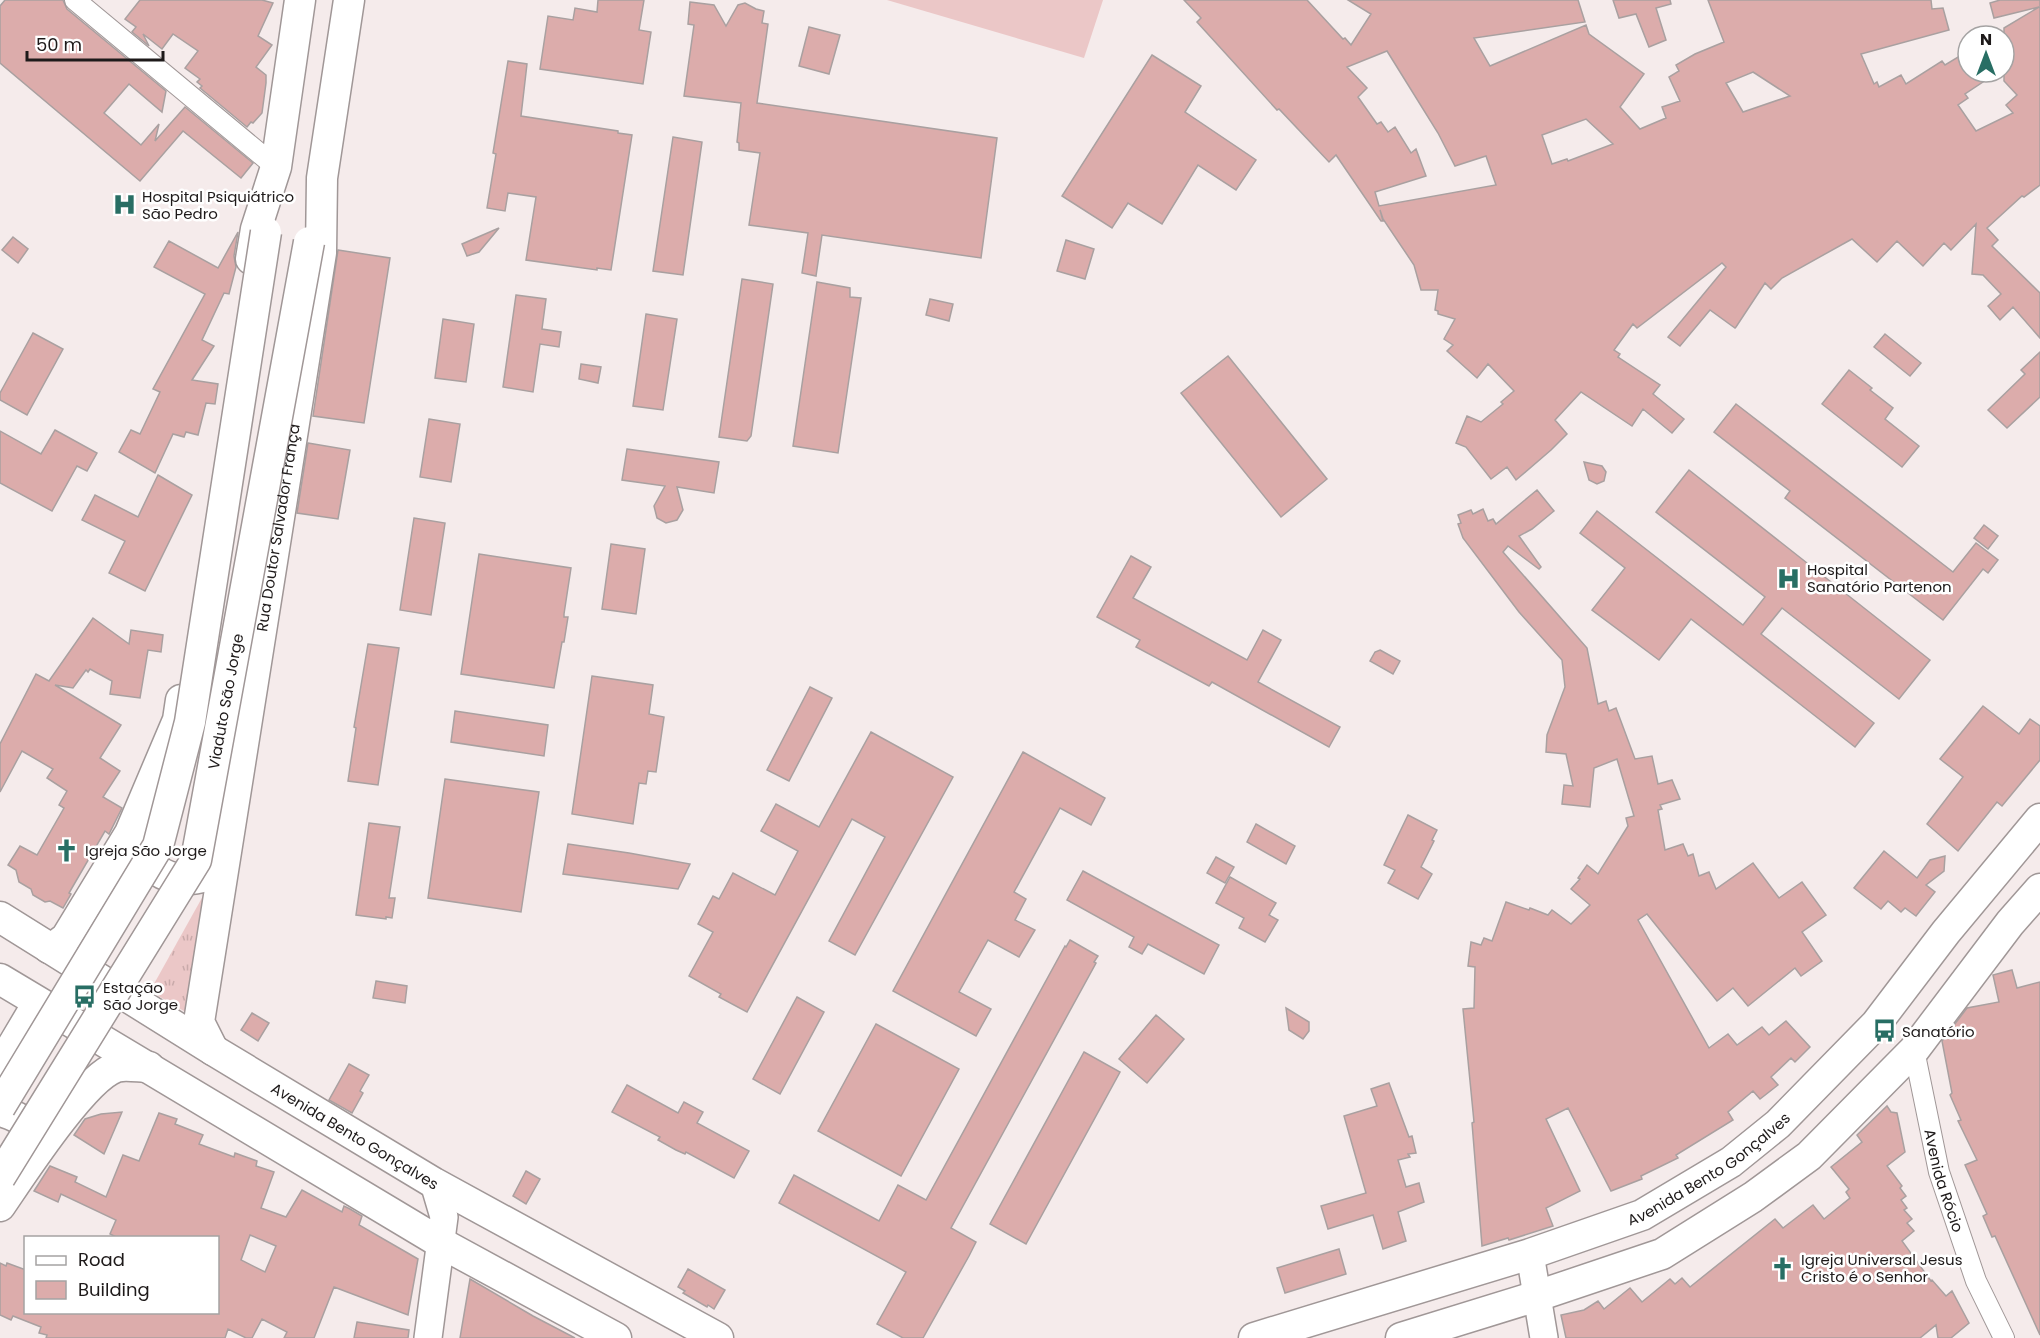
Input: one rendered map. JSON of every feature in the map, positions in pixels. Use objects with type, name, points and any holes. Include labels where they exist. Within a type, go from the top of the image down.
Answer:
[{"type":"main road","points":[[49,948],[66,938],[130,833],[178,720],[256,229],[276,167],[300,0]]},
{"type":"main road","name":"Rua Doutor Salvador França","points":[[213,1050],[199,1022],[321,253],[322,178],[349,0]]},
{"type":"main road","name":"Viaduto São Jorge","points":[[0,1109],[158,846],[190,722],[276,167]]},
{"type":"main road","name":"Viaduto São Jorge","points":[[0,1177],[195,860],[322,178]]},
{"type":"main road","name":"Avenida Bento Gonçalves","points":[[1254,1338],[1530,1254],[1642,1215],[1731,1162],[1778,1124],[1876,1024],[1946,932],[2040,819]]},
{"type":"main road","points":[[130,833],[138,851],[149,866],[178,880],[201,878],[224,872]]},
{"type":"main road","points":[[1401,1338],[1662,1254],[1753,1197],[1809,1156],[1914,1050],[2010,923],[2040,889]]},
{"type":"main road","name":"Avenida Bento Gonçalves","points":[[0,917],[213,1050],[434,1183],[718,1338]]},
{"type":"main road","points":[[0,979],[441,1243],[616,1338]]},
{"type":"main road","points":[[0,1068],[38,1003]]},
{"type":"main road","points":[[0,1206],[38,1150],[92,1082],[117,1067],[149,1067]]},
{"type":"main road","points":[[0,1109],[21,1118],[38,1150]]},
{"type":"street","points":[[75,0],[276,167]]},
{"type":"street","name":"Avenida Rócio","points":[[1914,1050],[1940,1172],[1976,1281],[2004,1338]]},
{"type":"street","points":[[428,1338],[444,1217],[434,1183]]},
{"type":"street","points":[[1530,1254],[1544,1338]]},
{"type":"green space","points":[[887,0],[1103,0],[1084,58]]},
{"type":"green space","points":[[203,896],[189,1014],[150,991]]},
{"type":"building","points":[[5,0],[63,0],[67,9],[166,91],[162,112],[129,84],[104,113],[141,145],[159,124],[155,141],[185,107],[253,163],[241,178],[183,131],[140,181],[0,63],[0,6]]},
{"type":"building","points":[[140,0],[262,0],[273,3],[258,36],[272,45],[256,67],[266,75],[266,83],[262,113],[253,123],[251,122],[247,127],[200,88],[202,86],[197,82],[200,79],[185,68],[198,51],[173,34],[162,49],[143,34],[149,46],[132,32],[136,27],[125,19]]},
{"type":"building","points":[[598,0],[644,0],[639,30],[651,32],[643,84],[540,69],[548,16],[573,20],[575,8],[597,12]]},
{"type":"building","points":[[1184,0],[1307,0],[1351,45],[1371,14],[1348,0],[1578,0],[1585,22],[1474,38],[1490,66],[1586,25],[1589,34],[1644,74],[1620,107],[1640,129],[1666,118],[1662,107],[1680,101],[1669,77],[1679,71],[1676,65],[1724,42],[1708,0],[1931,0],[1932,9],[1943,8],[1949,30],[1861,54],[1874,84],[1877,82],[1879,87],[1901,75],[1906,84],[1942,61],[1945,65],[1956,58],[1956,84],[1980,84],[1965,94],[1968,98],[1958,105],[1976,131],[2013,113],[2006,105],[2017,95],[2007,84],[2016,84],[2016,24],[2011,24],[2039,7],[1994,18],[1990,3],[2000,0],[2040,0],[2040,185],[2024,197],[2022,196],[1987,228],[1998,240],[1992,246],[2040,293],[2040,338],[2013,307],[2000,320],[1988,306],[2001,294],[1983,275],[1972,274],[1976,224],[1951,250],[1944,243],[1923,266],[1897,241],[1877,262],[1852,239],[1782,278],[1771,289],[1765,283],[1735,328],[1710,310],[1680,346],[1668,337],[1726,267],[1722,263],[1637,328],[1633,324],[1614,350],[1620,354],[1618,357],[1660,385],[1653,394],[1684,419],[1672,433],[1643,409],[1632,426],[1581,392],[1555,420],[1567,434],[1551,450],[1516,480],[1507,467],[1491,479],[1466,447],[1456,443],[1467,416],[1481,422],[1503,404],[1501,402],[1514,391],[1488,364],[1477,378],[1447,351],[1453,345],[1444,339],[1455,319],[1438,314],[1435,310],[1438,290],[1421,290],[1414,265],[1383,219],[1380,210],[1383,221],[1336,155],[1329,162],[1279,109],[1277,110],[1197,22],[1201,18]],"holes":[[[1387,51],[1438,133],[1455,166],[1486,156],[1496,185],[1379,206],[1375,192],[1426,176],[1416,149],[1411,153],[1395,127],[1388,132],[1381,122],[1377,124],[1358,97],[1367,88],[1347,67]],[[1753,72],[1790,96],[1743,112],[1726,83]],[[1586,119],[1613,144],[1568,161],[1567,159],[1552,164],[1542,135]]]},
{"type":"building","points":[[1613,0],[1670,0],[1671,4],[1656,8],[1666,40],[1649,47],[1636,14],[1619,18]]},
{"type":"building","points":[[690,2],[714,5],[726,26],[738,5],[745,3],[764,11],[762,23],[768,24],[757,103],[997,138],[981,258],[822,235],[816,276],[802,273],[808,233],[749,225],[760,153],[739,150],[737,142],[741,103],[684,96],[694,25],[688,24]]},
{"type":"building","points":[[809,27],[840,35],[829,74],[799,66]]},
{"type":"building","points":[[1152,55],[1201,86],[1185,112],[1256,160],[1236,190],[1198,165],[1162,224],[1128,203],[1112,228],[1062,196]]},
{"type":"building","points":[[508,61],[527,64],[521,116],[632,135],[611,270],[526,260],[536,197],[508,193],[505,211],[487,208],[496,154],[493,153]]},
{"type":"building","points":[[673,137],[702,142],[683,275],[653,271]]},
{"type":"building","points":[[499,228],[479,252],[467,256],[462,244]]},
{"type":"building","points":[[238,232],[234,256],[236,267],[229,294],[224,293],[202,340],[214,346],[192,380],[218,384],[215,404],[206,403],[198,435],[186,432],[184,437],[173,434],[155,473],[119,452],[131,430],[140,434],[160,392],[153,389],[205,294],[154,267],[169,241],[218,268]]},
{"type":"building","points":[[13,237],[28,249],[18,263],[2,250]]},
{"type":"building","points":[[1066,240],[1094,249],[1085,279],[1057,271]]},
{"type":"building","points":[[338,250],[390,258],[364,423],[313,416]]},
{"type":"building","points":[[742,279],[773,284],[751,436],[747,441],[719,437]]},
{"type":"building","points":[[817,282],[850,288],[850,297],[861,298],[838,453],[793,446]]},
{"type":"building","points":[[516,295],[546,299],[542,329],[561,332],[559,347],[540,344],[533,392],[503,387]]},
{"type":"building","points":[[930,299],[953,304],[949,321],[926,315]]},
{"type":"building","points":[[646,314],[677,319],[663,410],[633,406]]},
{"type":"building","points":[[443,319],[474,324],[466,382],[435,378]]},
{"type":"building","points":[[33,333],[63,349],[27,415],[0,400],[0,393]]},
{"type":"building","points":[[1885,334],[1921,363],[1910,376],[1874,347]]},
{"type":"building","points":[[2040,352],[2040,397],[2007,428],[1988,410],[2025,374],[2021,370]]},
{"type":"building","points":[[1228,356],[1327,479],[1281,517],[1181,393]]},
{"type":"building","points":[[581,364],[601,367],[598,383],[579,379]]},
{"type":"building","points":[[1849,370],[1893,408],[1885,419],[1919,446],[1902,467],[1822,404]]},
{"type":"building","points":[[1736,404],[1953,572],[1976,543],[1998,560],[1988,573],[1983,569],[1943,620],[1785,498],[1790,491],[1714,432]]},
{"type":"building","points":[[429,419],[460,424],[451,482],[420,477]]},
{"type":"building","points":[[55,430],[97,453],[87,471],[77,466],[52,511],[0,483],[0,431],[41,454]]},
{"type":"building","points":[[308,443],[350,450],[338,519],[297,513]]},
{"type":"building","points":[[627,449],[719,462],[714,493],[677,487],[683,510],[677,520],[666,523],[657,518],[654,506],[665,486],[622,480]]},
{"type":"building","points":[[1584,462],[1602,466],[1606,472],[1604,481],[1597,484],[1589,480]]},
{"type":"building","points":[[1689,470],[1930,660],[1899,699],[1782,608],[1761,634],[1874,723],[1855,747],[1691,619],[1659,660],[1592,610],[1625,568],[1580,533],[1597,511],[1743,625],[1765,597],[1656,512]]},
{"type":"building","points":[[158,475],[192,495],[145,591],[109,573],[125,541],[82,520],[95,495],[138,517]]},
{"type":"building","points":[[1537,490],[1554,511],[1532,529],[1519,536],[1541,567],[1539,569],[1508,546],[1503,552],[1587,648],[1598,704],[1606,701],[1609,711],[1616,708],[1635,759],[1652,756],[1658,784],[1672,780],[1680,799],[1660,805],[1662,809],[1658,810],[1665,850],[1683,844],[1688,856],[1693,854],[1699,876],[1709,872],[1716,889],[1753,863],[1779,898],[1802,882],[1826,915],[1802,932],[1822,961],[1801,976],[1795,968],[1748,1006],[1733,988],[1717,1001],[1647,914],[1638,920],[1709,1048],[1728,1034],[1737,1045],[1762,1027],[1769,1035],[1786,1021],[1810,1047],[1795,1062],[1791,1058],[1771,1077],[1778,1085],[1760,1099],[1753,1091],[1728,1112],[1733,1120],[1676,1155],[1678,1158],[1641,1176],[1642,1179],[1611,1191],[1568,1108],[1546,1119],[1580,1191],[1546,1208],[1553,1226],[1482,1246],[1472,1123],[1474,1122],[1463,1009],[1474,1008],[1475,967],[1468,966],[1471,942],[1481,945],[1484,938],[1492,941],[1506,902],[1548,915],[1552,910],[1571,924],[1590,905],[1571,889],[1580,879],[1578,878],[1587,865],[1598,874],[1628,826],[1626,818],[1634,816],[1617,759],[1594,768],[1590,807],[1562,804],[1564,785],[1573,786],[1566,754],[1546,752],[1547,735],[1565,687],[1562,660],[1519,612],[1463,538],[1458,524],[1461,523],[1458,515],[1471,510],[1473,514],[1483,509],[1488,521],[1493,519],[1496,524]]},
{"type":"building","points":[[414,518],[445,523],[431,615],[400,610]]},
{"type":"building","points":[[1984,525],[1998,536],[1988,549],[1974,538]]},
{"type":"building","points":[[611,544],[645,549],[636,614],[602,609]]},
{"type":"building","points":[[479,554],[571,568],[564,614],[564,617],[568,617],[554,688],[461,674]]},
{"type":"building","points":[[1131,556],[1151,567],[1133,598],[1247,660],[1263,630],[1281,640],[1258,682],[1340,727],[1329,747],[1212,682],[1209,686],[1136,647],[1140,640],[1097,617]]},
{"type":"building","points":[[93,618],[129,644],[131,630],[163,635],[161,652],[148,650],[140,698],[110,694],[112,681],[90,669],[88,672],[86,670],[73,688],[55,685],[121,725],[100,758],[120,771],[103,797],[122,808],[109,834],[105,831],[69,893],[71,894],[63,908],[33,895],[31,889],[19,882],[16,870],[8,865],[20,846],[37,855],[64,808],[59,805],[67,791],[47,778],[53,769],[22,751],[0,792],[0,744],[36,674],[49,681]]},
{"type":"building","points":[[368,644],[399,648],[378,785],[348,781],[356,728],[354,727]]},
{"type":"building","points":[[1380,650],[1400,661],[1393,674],[1370,661],[1375,652]]},
{"type":"building","points":[[592,676],[653,685],[649,714],[664,717],[656,772],[648,771],[646,784],[639,783],[633,824],[572,814]]},
{"type":"building","points":[[810,687],[832,698],[789,781],[767,770]]},
{"type":"building","points":[[1983,706],[2019,734],[2030,719],[2040,726],[2040,760],[2002,806],[1997,802],[1958,851],[1927,824],[1963,777],[1940,759]]},
{"type":"building","points":[[455,711],[548,725],[544,756],[451,742]]},
{"type":"building","points":[[871,732],[953,777],[855,955],[829,941],[885,837],[852,819],[747,1012],[719,997],[721,994],[689,976],[713,932],[698,924],[713,896],[719,899],[733,873],[775,895],[798,851],[761,831],[776,804],[819,827]]},
{"type":"building","points":[[1023,752],[1105,798],[1091,825],[1060,808],[1014,892],[1026,899],[1015,920],[1035,930],[1019,957],[988,940],[959,992],[991,1009],[976,1036],[893,991]]},
{"type":"building","points":[[445,779],[539,792],[521,912],[428,898]]},
{"type":"building","points":[[1408,815],[1437,830],[1421,867],[1432,874],[1418,899],[1388,883],[1395,870],[1384,865]]},
{"type":"building","points":[[369,823],[400,827],[389,898],[395,898],[392,918],[356,915]]},
{"type":"building","points":[[1256,824],[1295,846],[1286,864],[1247,842]]},
{"type":"building","points":[[568,844],[690,864],[678,889],[563,874]]},
{"type":"building","points":[[1884,851],[1917,878],[1930,860],[1945,856],[1944,871],[1926,885],[1935,892],[1916,916],[1905,908],[1901,912],[1888,901],[1881,909],[1854,888]]},
{"type":"building","points":[[1216,857],[1234,867],[1225,883],[1207,873]]},
{"type":"building","points":[[1083,871],[1219,945],[1204,974],[1148,944],[1142,954],[1129,947],[1134,937],[1067,900]]},
{"type":"building","points":[[1230,877],[1276,903],[1269,915],[1278,920],[1265,942],[1239,928],[1244,918],[1216,903]]},
{"type":"building","points":[[1070,940],[1098,956],[1094,962],[1096,963],[951,1228],[976,1242],[969,1256],[923,1338],[903,1338],[877,1324],[906,1272],[779,1203],[794,1175],[879,1221],[898,1185],[926,1200]]},
{"type":"building","points":[[2012,970],[2017,988],[2040,982],[2040,1335],[1995,1236],[1992,1237],[1983,1216],[1987,1214],[1965,1165],[1977,1160],[1958,1121],[1961,1120],[1950,1095],[1952,1093],[1942,1041],[1967,1008],[1999,1002],[1993,975]]},
{"type":"building","points":[[376,981],[407,986],[405,1003],[373,998]]},
{"type":"building","points":[[797,997],[824,1012],[780,1094],[753,1079]]},
{"type":"building","points":[[1286,1008],[1309,1022],[1309,1031],[1303,1039],[1289,1030]]},
{"type":"building","points":[[252,1013],[269,1023],[258,1041],[241,1030]]},
{"type":"building","points":[[1156,1015],[1184,1039],[1147,1083],[1119,1059]]},
{"type":"building","points":[[876,1024],[959,1069],[901,1176],[818,1131]]},
{"type":"building","points":[[1084,1052],[1120,1072],[1026,1244],[990,1224]]},
{"type":"building","points":[[349,1064],[369,1075],[360,1091],[363,1093],[352,1113],[329,1100]]},
{"type":"building","points":[[1389,1083],[1409,1137],[1412,1136],[1416,1153],[1408,1154],[1410,1157],[1398,1160],[1406,1187],[1419,1183],[1424,1202],[1398,1212],[1406,1241],[1383,1249],[1373,1215],[1328,1229],[1321,1206],[1366,1193],[1344,1116],[1377,1106],[1371,1089]]},
{"type":"building","points":[[627,1085],[678,1113],[684,1102],[703,1112],[697,1123],[749,1151],[734,1178],[686,1152],[685,1154],[676,1150],[658,1140],[660,1137],[612,1112]]},
{"type":"building","points":[[1887,1106],[1891,1112],[1897,1113],[1905,1152],[1887,1166],[1902,1186],[1900,1188],[1906,1196],[1901,1200],[1907,1208],[1904,1210],[1912,1219],[1907,1223],[1914,1231],[1902,1241],[1931,1281],[1946,1296],[1952,1291],[1969,1323],[1951,1338],[1938,1338],[1936,1325],[1920,1338],[1566,1338],[1561,1315],[1584,1310],[1598,1301],[1604,1309],[1630,1288],[1642,1302],[1670,1279],[1675,1284],[1682,1278],[1690,1287],[1775,1219],[1783,1228],[1813,1205],[1824,1219],[1850,1198],[1846,1192],[1849,1189],[1831,1167],[1862,1142],[1857,1135]]},
{"type":"building","points":[[122,1112],[104,1154],[74,1135],[85,1119],[101,1114]]},
{"type":"building","points":[[159,1113],[177,1119],[175,1124],[203,1135],[199,1144],[234,1157],[235,1153],[257,1161],[256,1166],[274,1172],[261,1208],[286,1217],[302,1190],[342,1212],[344,1206],[350,1209],[362,1216],[359,1225],[418,1259],[408,1315],[334,1287],[314,1338],[284,1338],[287,1332],[262,1319],[252,1338],[246,1338],[228,1329],[225,1338],[46,1338],[47,1335],[39,1333],[41,1327],[13,1316],[11,1320],[0,1315],[0,1263],[24,1269],[24,1314],[219,1314],[219,1236],[114,1236],[110,1234],[116,1220],[61,1194],[58,1202],[34,1191],[50,1166],[77,1177],[75,1182],[106,1197],[123,1155],[139,1161]],"holes":[[[250,1235],[276,1246],[265,1272],[241,1260]]]},
{"type":"building","points":[[526,1171],[540,1179],[526,1204],[513,1196]]},
{"type":"building","points":[[1339,1249],[1346,1274],[1285,1293],[1277,1268]]},
{"type":"building","points":[[688,1269],[725,1290],[714,1309],[683,1293],[685,1291],[678,1287]]},
{"type":"building","points":[[470,1279],[533,1316],[575,1338],[460,1338]]},
{"type":"building","points":[[357,1322],[409,1330],[408,1338],[354,1338]]},
{"type":"place","name":"Hospital Psiquiátrico São Pedro","points":[[124,205]]},
{"type":"place","name":"Hospital Sanatório Partenon","points":[[1789,578]]},
{"type":"place","name":"Igreja São Jorge","points":[[67,850]]},
{"type":"place","name":"Estação São Jorge","points":[[85,996]]},
{"type":"place","name":"Sanatório","points":[[1884,1031]]},
{"type":"place","name":"Igreja Universal Jesus Cristo é o Senhor","points":[[1783,1268]]}]
